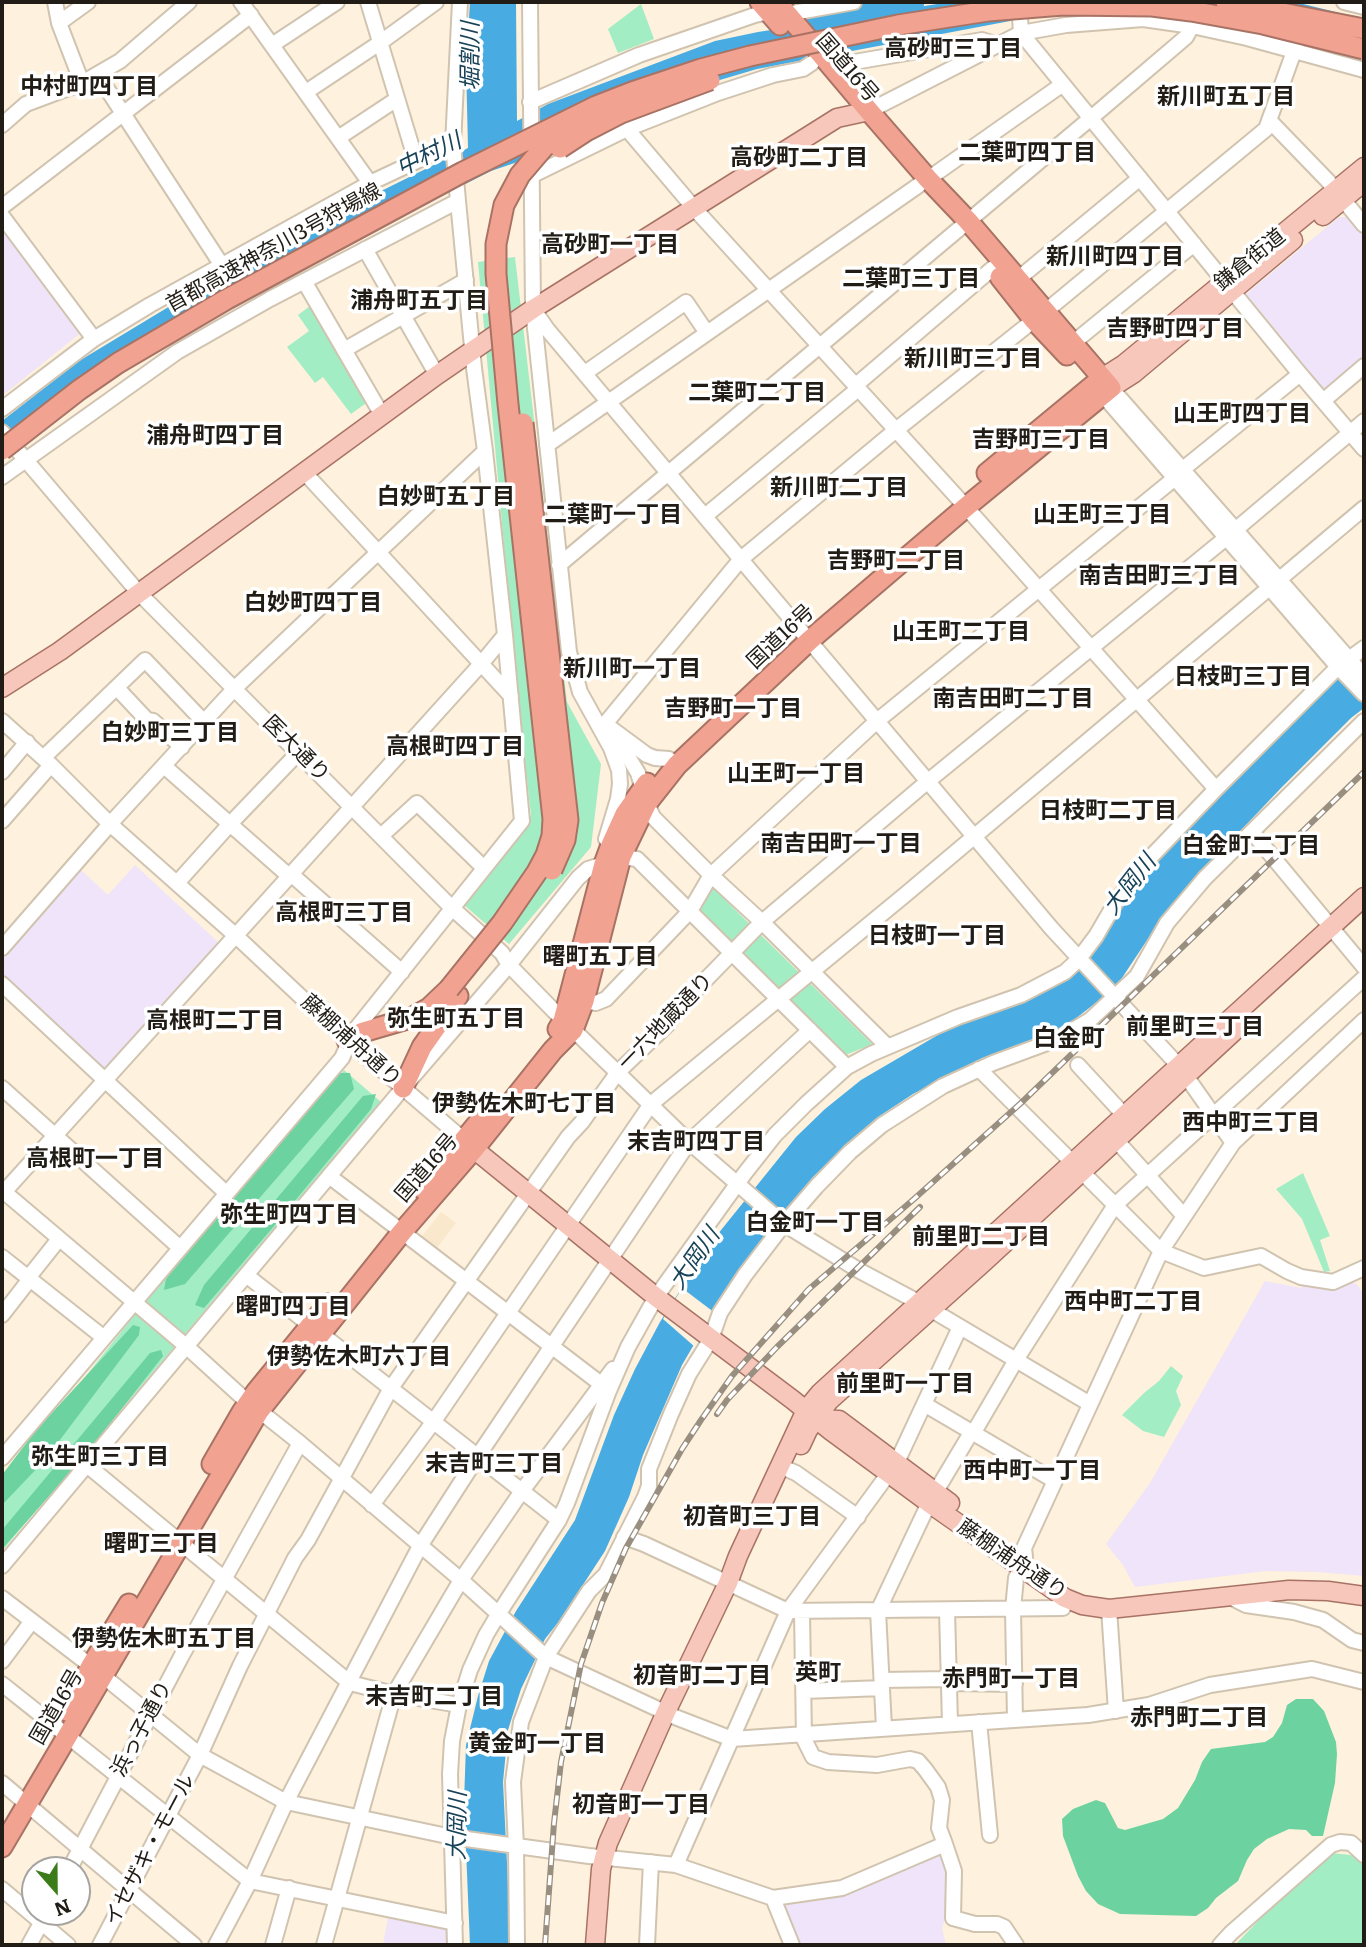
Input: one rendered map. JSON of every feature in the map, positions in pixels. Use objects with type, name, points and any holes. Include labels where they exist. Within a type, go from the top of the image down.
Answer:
[{"type":"highway","name":"首都高速神奈川3号狩場線","points":[[2,450],[79,390],[174,329],[475,166],[596,106],[665,80],[750,56],[847,31],[994,2]]},
{"type":"highway","points":[[1226,2],[1364,28]]},
{"type":"highway","name":"首都高速神奈川3号狩場線","points":[[2,434],[114,353],[200,301],[357,216],[559,114],[685,65],[753,47],[847,31],[949,16],[1063,5],[1152,6],[1191,11],[1264,24],[1364,49]]},
{"type":"highway","name":"国道16号","points":[[773,7],[862,112],[869,126],[1018,279],[1040,316],[1075,363],[1102,386]]},
{"type":"highway","points":[[1264,24],[1364,55]]},
{"type":"highway","points":[[403,1088],[453,992],[547,855],[552,833],[553,819],[496,274],[496,244],[510,192],[520,175],[544,148],[597,114],[703,74],[847,31]]},
{"type":"highway","points":[[347,1040],[363,1032],[411,1018],[453,992],[511,933],[547,879],[565,840],[568,820],[507,265],[510,229],[524,187],[545,160],[586,131],[621,113],[847,31]]},
{"type":"highway","name":"国道16号","points":[[963,225],[993,268],[1040,316],[1073,343],[1102,386]]},
{"type":"highway","name":"国道16号","points":[[645,796],[669,759],[807,636],[1102,386]]},
{"type":"highway","name":"国道16号","points":[[2,1821],[15,1794],[62,1732],[254,1407],[398,1228],[568,1025],[584,1001],[612,861],[611,845],[625,814],[807,636]]},
{"type":"highway","name":"国道16号","points":[[568,1025],[612,861]]},
{"type":"highway","name":"国道16号","points":[[2,1847],[15,1794]]},
{"type":"main road","points":[[2,688],[60,651],[437,374],[533,309],[837,118],[862,112]]},
{"type":"main road","name":"鎌倉街道","points":[[1102,386],[1124,364],[1228,286],[1340,195],[1364,167]]},
{"type":"main road","name":"鎌倉街道","points":[[1340,195],[1364,182]]},
{"type":"main road","points":[[1335,932],[1364,897]]},
{"type":"main road","points":[[1077,1167],[1116,1140],[1182,1072],[1335,932],[1364,912]]},
{"type":"main road","points":[[731,1585],[738,1556],[811,1415],[1077,1167],[1124,1115],[1182,1072]]},
{"type":"main road","name":"藤棚浦舟通り","points":[[469,1145],[711,1339],[811,1415],[839,1420],[893,1468],[1022,1562],[1065,1598],[1082,1605],[1109,1609],[1289,1590],[1328,1591],[1364,1597]]},
{"type":"main road","points":[[606,1945],[608,1843],[789,1470],[805,1436],[811,1415]]},
{"type":"main road","name":"藤棚浦舟通り","points":[[1022,1562],[1078,1591],[1108,1598],[1282,1580],[1327,1580],[1364,1585]]},
{"type":"main road","points":[[595,1945],[601,1869],[608,1858]]},
{"type":"street","points":[[55,2],[59,23],[82,83]]},
{"type":"street","points":[[59,23],[88,2]]},
{"type":"street","points":[[2,125],[26,104],[82,83],[120,61],[189,2]]},
{"type":"street","points":[[242,2],[370,183]]},
{"type":"street","points":[[272,45],[337,2]]},
{"type":"street","points":[[368,2],[416,162]]},
{"type":"street","points":[[306,92],[436,2]]},
{"type":"street","points":[[4,1449],[342,1058],[347,1040],[522,821],[505,635],[457,201],[453,144],[460,2]]},
{"type":"street","points":[[530,2],[533,309],[569,652],[578,685],[611,748],[619,770],[618,799],[606,840],[612,861]]},
{"type":"street","points":[[530,102],[639,55],[773,7],[853,2]]},
{"type":"street","points":[[1019,2],[1021,29],[1063,84],[1364,449]]},
{"type":"street","points":[[606,724],[741,559],[1266,129],[1310,2]]},
{"type":"street","points":[[1344,2],[1364,7]]},
{"type":"street","points":[[2,207],[251,15]]},
{"type":"street","points":[[862,112],[998,45],[1021,29],[1066,24],[1143,19],[1192,26],[1364,70]]},
{"type":"street","points":[[559,565],[1091,118],[1186,37],[1192,26]]},
{"type":"street","points":[[531,176],[627,129],[718,93],[773,75],[822,64],[982,40],[998,45]]},
{"type":"street","points":[[98,75],[221,264]]},
{"type":"street","points":[[547,444],[1063,84]]},
{"type":"street","points":[[338,138],[397,99]]},
{"type":"street","points":[[1269,120],[1340,195],[1364,225]]},
{"type":"street","points":[[627,129],[694,208],[962,503],[1216,789]]},
{"type":"street","points":[[2,409],[94,339],[221,264],[370,183],[453,144]]},
{"type":"street","points":[[1018,279],[1140,178]]},
{"type":"street","points":[[2,477],[177,352],[457,201]]},
{"type":"street","points":[[2,216],[94,339]]},
{"type":"street","points":[[1073,343],[1194,244]]},
{"type":"street","points":[[365,249],[437,374]]},
{"type":"street","points":[[705,516],[993,268]]},
{"type":"street","points":[[344,349],[466,280]]},
{"type":"street","points":[[304,282],[382,415]]},
{"type":"street","points":[[585,373],[686,302],[707,333]]},
{"type":"street","points":[[533,309],[927,782],[1080,961],[1182,1072],[1233,1143]]},
{"type":"street","points":[[1323,401],[1364,366]]},
{"type":"street","points":[[584,1001],[596,1003],[606,999],[690,911],[711,875],[877,721],[1300,374]]},
{"type":"street","points":[[1102,386],[1344,662],[1364,694]]},
{"type":"street","name":"一六地蔵通り","points":[[340,1478],[391,1388],[528,1193],[618,1072],[667,1025],[681,1005],[762,922],[1364,421]]},
{"type":"street","name":"医大通り","points":[[2,434],[138,592],[452,908],[502,953],[509,965],[568,1025],[689,1142],[783,1223],[860,1271],[1090,1404]]},
{"type":"street","points":[[2,948],[110,824],[235,688],[485,451]]},
{"type":"street","points":[[304,472],[511,696]]},
{"type":"street","points":[[372,1505],[434,1421],[651,1104],[974,837],[1364,508]]},
{"type":"street","points":[[505,635],[3,1191],[187,1346],[254,1407],[461,1580],[546,1657],[670,1714],[732,1739],[1088,1715],[1149,1705],[1210,1685],[1312,1670],[1364,1682]]},
{"type":"street","points":[[324,1945],[394,1694],[461,1580],[522,1491],[604,1389],[656,1297],[742,1188],[775,1135],[847,1068],[887,1046],[1021,995],[1080,961],[1117,900],[1146,862],[1344,662],[1364,648]]},
{"type":"street","points":[[2,821],[47,761],[145,660],[204,722]]},
{"type":"street","points":[[1344,662],[1364,676]]},
{"type":"street","points":[[117,688],[147,720],[153,721],[182,747]]},
{"type":"street","points":[[585,699],[616,737],[638,773],[655,818],[887,1046]]},
{"type":"street","name":"藤棚浦舟通り","points":[[2,721],[47,761],[110,824],[347,1040],[469,1145]]},
{"type":"street","points":[[517,1945],[513,1782],[521,1722],[546,1657],[589,1591],[606,1574],[649,1486],[649,1469],[689,1374],[711,1339],[720,1313],[745,1275],[783,1223],[850,1152],[882,1125],[943,1086],[979,1069],[1059,1039],[1090,1020],[1137,976],[1167,923],[1205,878],[1364,721]]},
{"type":"street","points":[[606,724],[647,755],[669,759]]},
{"type":"street","points":[[2,772],[27,743]]},
{"type":"street","points":[[177,883],[299,752]]},
{"type":"street","points":[[164,766],[402,972]]},
{"type":"street","points":[[382,835],[417,803],[484,868]]},
{"type":"street","points":[[1252,832],[1364,967]]},
{"type":"street","points":[[2,1566],[588,869],[612,861],[637,859],[847,1068]]},
{"type":"street","points":[[884,1728],[878,1611],[932,1498],[1115,1205],[1364,978]]},
{"type":"street","points":[[2,984],[226,1193]]},
{"type":"street","points":[[1015,1720],[1013,1609],[1016,1578],[1024,1548],[1161,1251],[1233,1143],[1363,1021]]},
{"type":"street","points":[[216,1945],[250,1881],[286,1802],[420,1546],[478,1456],[689,1142],[810,1030]]},
{"type":"street","points":[[1078,1065],[1124,1115]]},
{"type":"street","points":[[979,1069],[1161,1251],[1204,1268],[1261,1256],[1301,1277],[1333,1282],[1364,1268]]},
{"type":"street","points":[[2,1088],[179,1247]]},
{"type":"street","points":[[1116,1140],[1184,1216]]},
{"type":"street","points":[[329,1176],[604,1389]]},
{"type":"street","points":[[2,1315],[59,1239]]},
{"type":"street","points":[[2,1257],[103,1337]]},
{"type":"street","points":[[246,1275],[559,1520]]},
{"type":"street","points":[[2,1302],[28,1277]]},
{"type":"street","points":[[676,1865],[732,1739],[795,1611],[893,1468],[960,1327]]},
{"type":"street","points":[[456,1945],[450,1774],[452,1741],[459,1705],[470,1670],[499,1613],[559,1520],[574,1486],[604,1389]]},
{"type":"street","points":[[924,1404],[1055,1481]]},
{"type":"street","name":"浜っ子通り","points":[[76,1856],[149,1715],[300,1443]]},
{"type":"street","points":[[87,1465],[349,1683],[459,1705]]},
{"type":"street","points":[[789,1470],[858,1517]]},
{"type":"street","name":"イセザキ・モール","points":[[100,1945],[200,1755],[295,1558],[308,1540],[340,1478]]},
{"type":"street","points":[[624,1537],[795,1611],[1063,1608]]},
{"type":"street","points":[[1233,1596],[1246,1605],[1294,1612],[1323,1620],[1352,1640],[1364,1643]]},
{"type":"street","points":[[2,1598],[200,1755],[286,1802],[452,1837],[676,1865],[773,1898],[842,1888],[945,1844]]},
{"type":"street","points":[[1109,1609],[1116,1711]]},
{"type":"street","points":[[947,1610],[950,1724]]},
{"type":"street","points":[[795,1611],[804,1691],[804,1739],[813,1757],[819,1760],[877,1765],[910,1759],[918,1761],[937,1787],[942,1800],[939,1828],[954,1871],[953,1918],[975,1924],[997,1924],[1004,1927],[1016,1945]]},
{"type":"street","points":[[2,1661],[32,1621]]},
{"type":"street","points":[[804,1691],[949,1681],[1015,1684]]},
{"type":"street","points":[[2,1684],[250,1881],[455,1923]]},
{"type":"street","points":[[979,1722],[990,1835]]},
{"type":"street","points":[[15,1794],[194,1945]]},
{"type":"street","points":[[1220,1945],[1331,1845],[1350,1843],[1364,1855]]},
{"type":"street","points":[[647,1945],[651,1862]]},
{"type":"street","points":[[273,1945],[289,1888]]},
{"type":"street","points":[[2,1889],[21,1902]]},
{"type":"street","points":[[773,1898],[792,1945]]},
{"type":"street","points":[[30,1945],[40,1926]]},
{"type":"street","points":[[52,1926],[68,1945]]},
{"type":"shaded area","points":[[1339,217],[1346,217],[1364,237],[1364,364],[1328,394],[1246,294]]},
{"type":"shaded area","points":[[2,224],[83,331],[2,396]]},
{"type":"shaded area","points":[[135,865],[218,942],[218,947],[106,1072],[2,975],[2,960],[81,870],[108,895]]},
{"type":"shaded area","points":[[441,1212],[456,1223],[434,1252],[419,1240]]},
{"type":"shaded area","points":[[1265,1281],[1301,1288],[1305,1282],[1348,1282],[1357,1284],[1364,1295],[1364,1576],[1266,1571],[1135,1587],[1123,1565],[1106,1544],[1150,1483]]},
{"type":"shaded area","points":[[941,1852],[945,1855],[951,1900],[942,1928],[946,1945],[796,1945],[781,1906],[846,1896]]},
{"type":"shaded area","points":[[389,1912],[446,1924],[447,1945],[383,1945]]},
{"type":"green space","points":[[641,4],[654,39],[618,53],[608,29]]},
{"type":"green space","points":[[515,257],[567,702],[601,764],[591,847],[509,944],[464,905],[531,815],[478,262]]},
{"type":"green space","points":[[310,306],[369,401],[351,414],[323,377],[315,383],[287,347],[309,331],[298,315]]},
{"type":"green space","points":[[712,887],[872,1044],[846,1055],[699,911]]},
{"type":"green space","points":[[344,1070],[381,1102],[2,1551],[2,1481],[145,1302]]},
{"type":"green space","points":[[336,1073],[350,1073],[354,1089],[185,1284],[164,1290],[166,1279]]},
{"type":"green space","points":[[376,1094],[371,1109],[204,1308],[195,1305],[204,1285],[363,1096]]},
{"type":"green space","points":[[1303,1173],[1330,1236],[1320,1240],[1330,1271],[1324,1272],[1302,1219],[1276,1189]]},
{"type":"green space","points":[[133,1325],[140,1327],[139,1335],[44,1461],[2,1505],[2,1475],[37,1429]]},
{"type":"green space","points":[[161,1350],[163,1356],[84,1457],[2,1549],[2,1530],[150,1353]]},
{"type":"green space","points":[[1171,1366],[1183,1376],[1176,1391],[1181,1405],[1164,1437],[1143,1431],[1122,1415],[1159,1381]]},
{"type":"green space","points":[[1296,1699],[1313,1699],[1324,1711],[1336,1742],[1335,1783],[1323,1836],[1312,1836],[1306,1830],[1289,1829],[1267,1839],[1254,1849],[1238,1881],[1196,1916],[1120,1914],[1098,1904],[1086,1891],[1078,1876],[1063,1836],[1062,1819],[1073,1809],[1096,1800],[1105,1803],[1118,1828],[1125,1830],[1163,1819],[1178,1808],[1211,1749],[1265,1742],[1273,1737],[1282,1723],[1287,1705]]},
{"type":"green space","points":[[1331,1853],[1364,1859],[1364,1945],[1235,1945],[1285,1893]]},
{"type":"water","name":"堀割川","points":[[470,2],[516,2],[517,121],[548,104],[715,41],[950,2],[1295,2],[1364,19],[1364,58],[1267,29],[1134,13],[1026,18],[757,69],[686,90],[553,150],[491,171],[412,211],[218,314],[106,383],[2,460],[2,421],[79,361],[180,300],[274,248],[468,148],[466,65]]},
{"type":"water","points":[[1364,654],[1364,708],[1281,788],[1208,865],[1161,919],[1116,987],[1070,1023],[1029,1042],[982,1058],[913,1094],[878,1117],[812,1178],[713,1312],[682,1365],[605,1551],[545,1639],[521,1689],[508,1730],[503,1782],[511,1945],[470,1945],[464,1802],[466,1745],[489,1661],[516,1611],[575,1520],[614,1415],[635,1369],[660,1322],[709,1245],[796,1137],[861,1080],[943,1032],[1049,989],[1077,970],[1143,874],[1255,759]]},
{"type":"pier","points":[[682,1288],[715,1313],[695,1347],[663,1319]]},
{"type":"waterway","name":"中村川","points":[[789,29],[915,2]]},
{"type":"railway","points":[[545,1945],[561,1762],[581,1664],[602,1603],[626,1548],[701,1420],[732,1376],[809,1289],[1021,1103],[1364,772]]},
{"type":"railway","points":[[717,1414],[777,1347],[920,1207]]},
{"type":"district","name":"高砂町三丁目","points":[[953,49]]},
{"type":"district","name":"中村町四丁目","points":[[89,87]]},
{"type":"district","name":"新川町五丁目","points":[[1226,97]]},
{"type":"district","name":"二葉町四丁目","points":[[1027,153]]},
{"type":"district","name":"高砂町二丁目","points":[[799,158]]},
{"type":"district","name":"高砂町一丁目","points":[[610,245]]},
{"type":"district","name":"新川町四丁目","points":[[1115,257]]},
{"type":"district","name":"二葉町三丁目","points":[[911,279]]},
{"type":"district","name":"浦舟町五丁目","points":[[419,301]]},
{"type":"district","name":"吉野町四丁目","points":[[1175,329]]},
{"type":"district","name":"新川町三丁目","points":[[973,359]]},
{"type":"district","name":"二葉町二丁目","points":[[757,393]]},
{"type":"district","name":"山王町四丁目","points":[[1242,414]]},
{"type":"district","name":"浦舟町四丁目","points":[[215,436]]},
{"type":"district","name":"吉野町三丁目","points":[[1041,440]]},
{"type":"district","name":"新川町二丁目","points":[[839,488]]},
{"type":"district","name":"白妙町五丁目","points":[[446,497]]},
{"type":"district","name":"二葉町一丁目","points":[[613,515]]},
{"type":"district","name":"山王町三丁目","points":[[1102,515]]},
{"type":"district","name":"吉野町二丁目","points":[[896,561]]},
{"type":"district","name":"南吉田町三丁目","points":[[1159,576]]},
{"type":"district","name":"白妙町四丁目","points":[[313,603]]},
{"type":"district","name":"山王町二丁目","points":[[961,632]]},
{"type":"district","name":"新川町一丁目","points":[[632,669]]},
{"type":"district","name":"日枝町三丁目","points":[[1243,677]]},
{"type":"district","name":"南吉田町二丁目","points":[[1013,699]]},
{"type":"district","name":"吉野町一丁目","points":[[733,709]]},
{"type":"district","name":"白妙町三丁目","points":[[170,733]]},
{"type":"district","name":"高根町四丁目","points":[[455,747]]},
{"type":"district","name":"山王町一丁目","points":[[796,774]]},
{"type":"district","name":"日枝町二丁目","points":[[1108,811]]},
{"type":"district","name":"南吉田町一丁目","points":[[841,844]]},
{"type":"district","name":"白金町二丁目","points":[[1251,846]]},
{"type":"district","name":"高根町三丁目","points":[[344,913]]},
{"type":"district","name":"日枝町一丁目","points":[[937,936]]},
{"type":"district","name":"曙町五丁目","points":[[600,957]]},
{"type":"district","name":"弥生町五丁目","points":[[456,1019]]},
{"type":"district","name":"高根町二丁目","points":[[215,1021]]},
{"type":"district","name":"前里町三丁目","points":[[1195,1027]]},
{"type":"district","name":"白金町","points":[[1069,1039]]},
{"type":"district","name":"伊勢佐木町七丁目","points":[[524,1104]]},
{"type":"district","name":"西中町三丁目","points":[[1251,1123]]},
{"type":"district","name":"末吉町四丁目","points":[[696,1142]]},
{"type":"district","name":"高根町一丁目","points":[[95,1159]]},
{"type":"district","name":"弥生町四丁目","points":[[289,1215]]},
{"type":"district","name":"白金町一丁目","points":[[815,1223]]},
{"type":"district","name":"前里町二丁目","points":[[981,1237]]},
{"type":"district","name":"西中町二丁目","points":[[1133,1302]]},
{"type":"district","name":"曙町四丁目","points":[[293,1307]]},
{"type":"district","name":"伊勢佐木町六丁目","points":[[359,1357]]},
{"type":"district","name":"前里町一丁目","points":[[905,1384]]},
{"type":"district","name":"弥生町三丁目","points":[[100,1457]]},
{"type":"district","name":"末吉町三丁目","points":[[494,1464]]},
{"type":"district","name":"西中町一丁目","points":[[1032,1471]]},
{"type":"district","name":"初音町三丁目","points":[[752,1517]]},
{"type":"district","name":"曙町三丁目","points":[[161,1544]]},
{"type":"district","name":"伊勢佐木町五丁目","points":[[164,1639]]},
{"type":"district","name":"英町","points":[[818,1673]]},
{"type":"district","name":"初音町二丁目","points":[[702,1676]]},
{"type":"district","name":"赤門町一丁目","points":[[1011,1679]]},
{"type":"district","name":"末吉町二丁目","points":[[434,1697]]},
{"type":"district","name":"赤門町二丁目","points":[[1199,1718]]},
{"type":"district","name":"黄金町一丁目","points":[[537,1744]]},
{"type":"district","name":"初音町一丁目","points":[[641,1805]]},
{"type":"water label","name":"大岡川","points":[[1130,885]]},
{"type":"water label","name":"大岡川","points":[[695,1259]]},
{"type":"water label","name":"大岡川","points":[[458,1826]]}]
